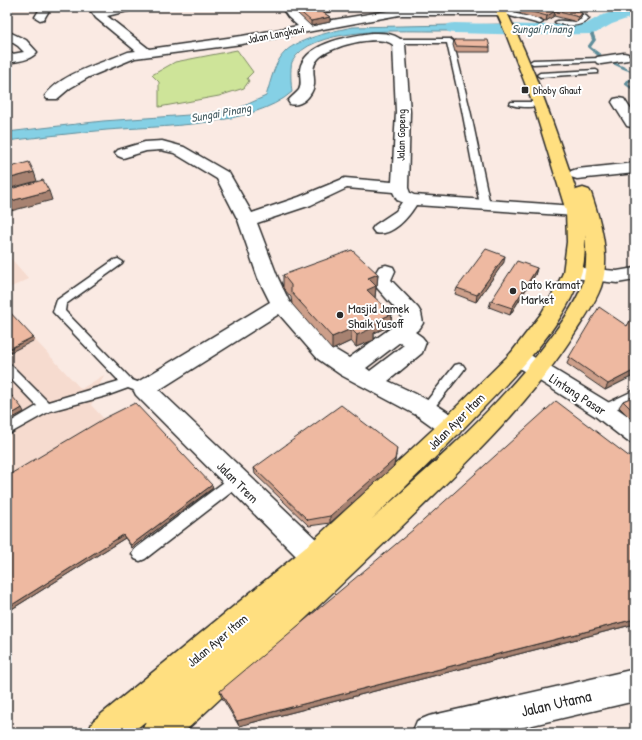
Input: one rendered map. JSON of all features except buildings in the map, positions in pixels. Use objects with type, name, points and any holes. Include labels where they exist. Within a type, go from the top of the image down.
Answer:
[{"type":"main road","name":"Jalan Ayer Itam","points":[[158,733],[324,565],[451,427],[529,364],[558,345],[585,300],[594,276],[594,242],[589,213],[577,174],[536,69],[509,17]]},
{"type":"main road","name":"Jalan Ayer Itam","points":[[105,733],[414,498],[499,414],[529,364],[549,318],[572,273],[576,242],[575,211],[540,104],[509,17]]},
{"type":"street","points":[[96,11],[132,7]]},
{"type":"street","points":[[286,7],[306,28]]},
{"type":"street","points":[[96,11],[146,54]]},
{"type":"street","name":"Jalan Langkawi","points":[[52,96],[65,85],[84,74],[132,55],[242,40],[399,12],[509,17]]},
{"type":"street","points":[[7,34],[22,43],[31,52],[28,55],[7,59]]},
{"type":"street","points":[[296,101],[305,91],[308,83],[306,75],[308,64],[317,53],[349,40],[382,37],[397,42]]},
{"type":"street","name":"Jalan Gopeng","points":[[397,42],[406,194]]},
{"type":"street","points":[[619,102],[632,123],[635,124]]},
{"type":"street","points":[[124,153],[145,147],[162,146],[179,150],[223,176],[247,220],[268,278],[281,304],[326,354],[371,382],[426,410],[451,427]]},
{"type":"street","points":[[577,174],[635,168]]},
{"type":"street","points":[[247,220],[305,201],[345,183],[406,194],[486,205],[575,211]]},
{"type":"street","points":[[381,229],[402,214],[406,194]]},
{"type":"street","points":[[349,369],[413,323],[411,313],[380,281],[386,271]]},
{"type":"street","points":[[572,273],[616,277],[635,274]]},
{"type":"street","points":[[136,386],[281,304]]},
{"type":"street","points":[[371,382],[414,348],[415,342],[400,332]]},
{"type":"street","name":"Lintang Pasar","points":[[529,364],[603,410],[635,434]]},
{"type":"street","name":"Jalan Trem","points":[[136,386],[237,480],[324,565]]},
{"type":"street","name":"Jalan Utama","points":[[429,733],[635,685]]},
{"type":"lane","points":[[451,7],[465,7],[509,17],[526,17],[540,22]]},
{"type":"lane","points":[[548,7],[584,16],[586,19],[582,23],[575,24],[558,22]]},
{"type":"lane","points":[[397,42],[450,41],[486,205]]},
{"type":"lane","points":[[536,69],[613,59]]},
{"type":"lane","points":[[536,69],[596,72]]},
{"type":"lane","points":[[514,104],[540,104]]},
{"type":"lane","points":[[118,262],[61,302],[59,312],[136,386]]},
{"type":"lane","points":[[7,368],[46,407]]},
{"type":"lane","points":[[426,410],[459,368]]},
{"type":"lane","points":[[7,430],[46,407],[136,386]]},
{"type":"lane","points":[[603,410],[635,395]]},
{"type":"lane","points":[[140,554],[237,480]]},
{"type":"shaded area","points":[[7,254],[29,279],[7,289]]},
{"type":"shaded area","points":[[7,310],[81,389],[104,375],[91,405],[106,421],[7,479]]},
{"type":"green space","points":[[237,50],[253,72],[247,78],[249,81],[244,88],[219,96],[159,107],[159,82],[152,75],[175,62]]},
{"type":"water","points":[[500,24],[503,30],[355,33],[316,42],[301,51],[292,62],[292,92],[275,104],[253,112],[229,118],[204,123],[107,130],[7,141],[7,132],[103,121],[203,114],[239,108],[266,96],[276,66],[286,51],[308,39],[337,30],[353,27]]},
{"type":"waterway","name":"Sungai Pinang","points":[[454,28],[537,30],[590,29],[606,20],[635,10]]},
{"type":"waterway","points":[[590,29],[594,40],[589,47],[605,59],[635,73]]},
{"type":"waterway","points":[[635,79],[627,81],[626,84],[635,91]]},
{"type":"place","name":"Dhoby Ghaut","points":[[525,90]]},
{"type":"place","name":"Dato Kramat Market","points":[[513,291]]},
{"type":"place","name":"Masjid Jamek Shaik Yusoff","points":[[340,315]]}]
